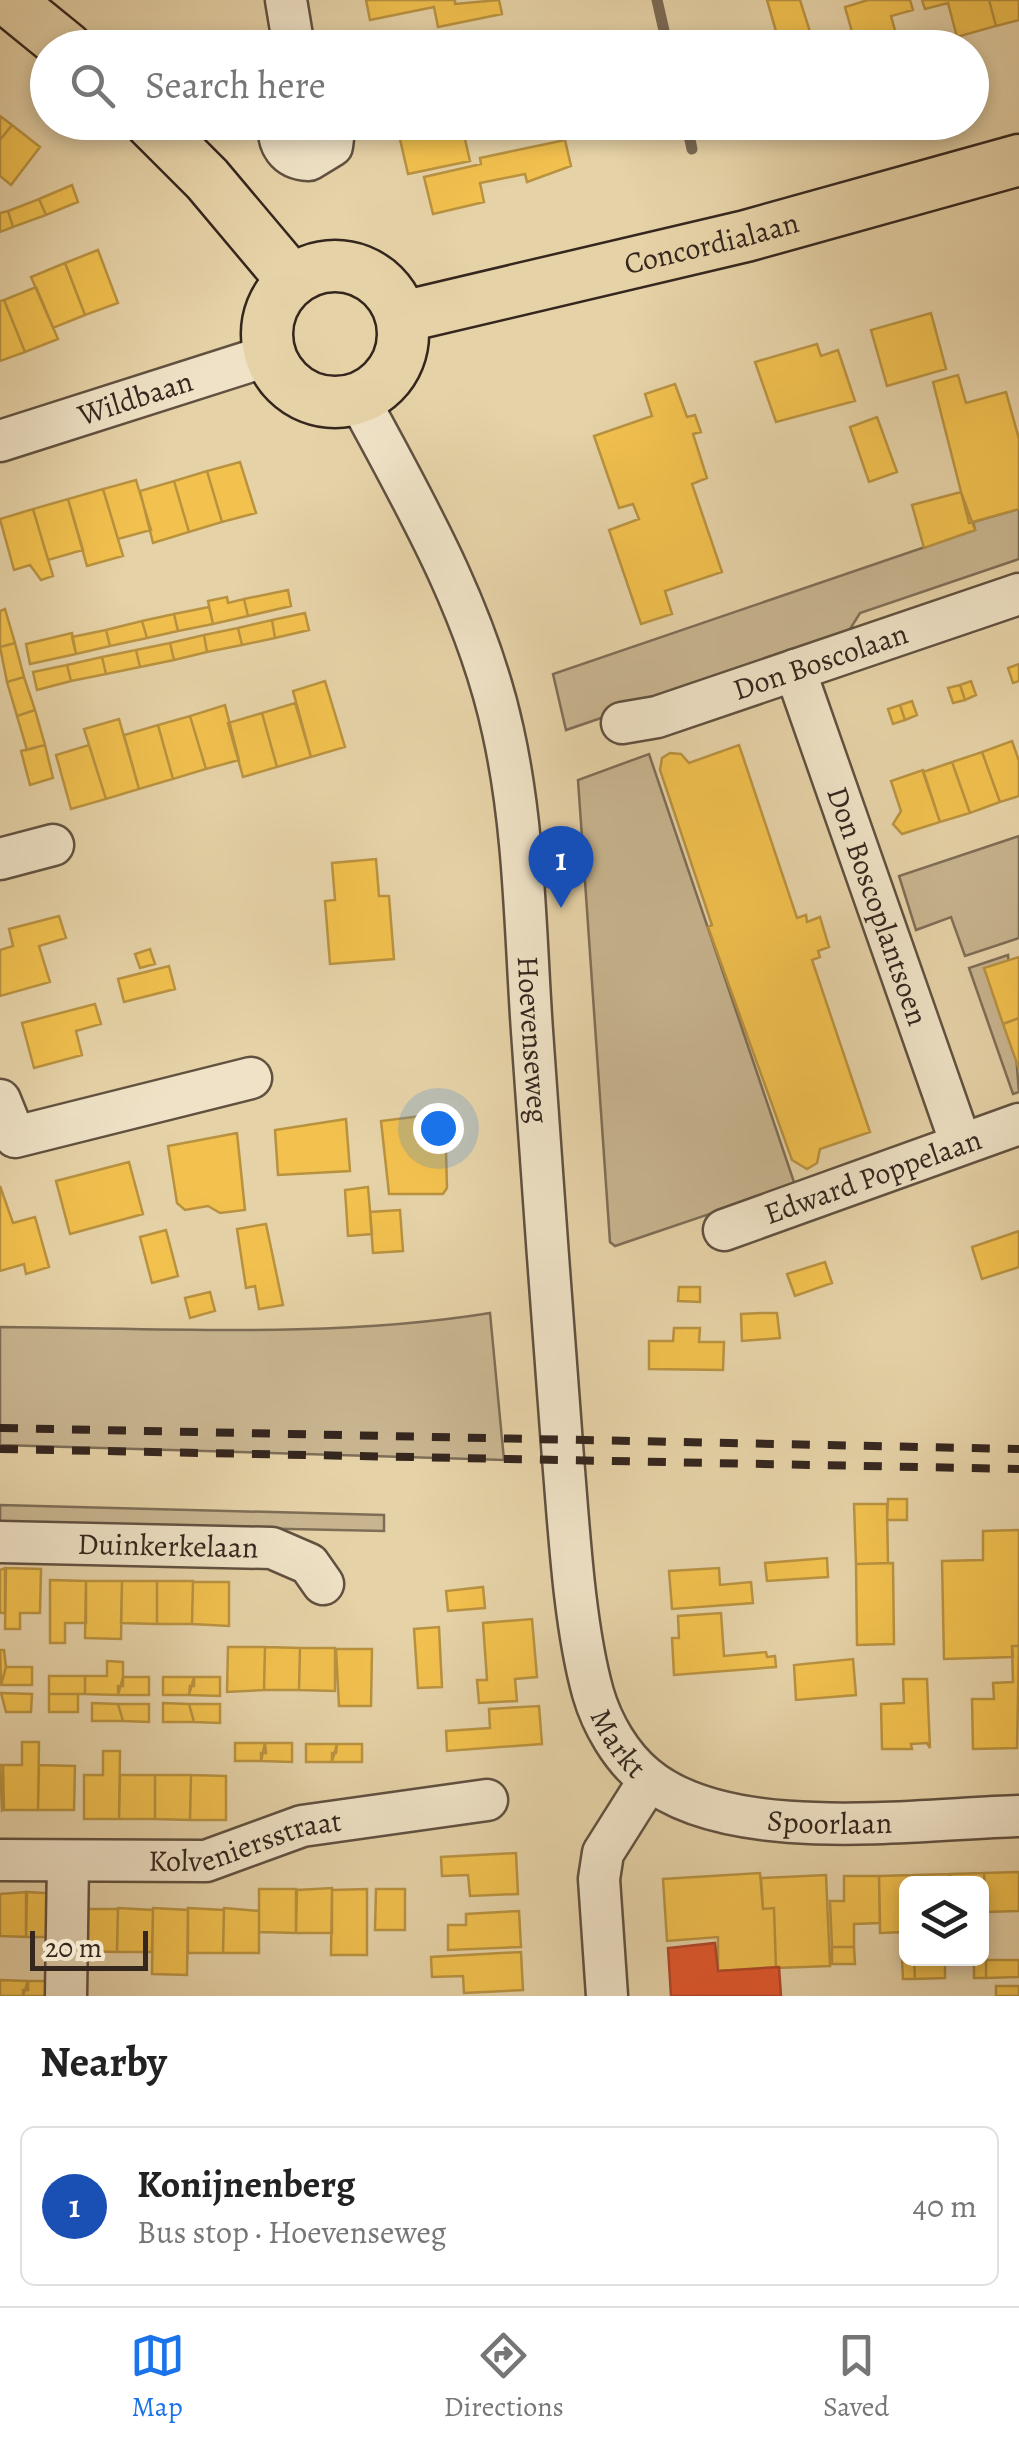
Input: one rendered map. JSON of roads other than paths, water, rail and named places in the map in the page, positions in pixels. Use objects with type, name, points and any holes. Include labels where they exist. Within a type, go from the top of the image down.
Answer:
[{"type":"main road","points":[[8,0],[45,30]]},
{"type":"main road","points":[[168,140],[207,178],[292,280]]},
{"type":"main road","name":"Concordialaan","points":[[402,317],[746,236],[1019,160]]},
{"type":"main road","points":[[334,265],[357,268],[393,296],[402,317],[403,342],[396,366],[387,379],[358,398],[330,402],[303,394],[283,378],[270,355],[270,313],[292,280],[334,265]]},
{"type":"street","points":[[286,0],[291,30]]},
{"type":"street","points":[[280,140],[295,158],[310,160],[332,146],[332,140]]},
{"type":"street","name":"Wildbaan","points":[[0,441],[270,355]]},
{"type":"street","name":"Hoevenseweg","points":[[358,398],[449,570],[481,653],[503,730],[526,908],[564,1474]]},
{"type":"street","name":"Don Boscolaan","points":[[622,722],[658,717],[1019,594]]},
{"type":"street","name":"Don Boscoplantsoen","points":[[795,670],[961,1144]]},
{"type":"street","points":[[0,859],[53,845]]},
{"type":"street","points":[[0,1100],[15,1138],[251,1078]]},
{"type":"street","name":"Edward Poppelaan","points":[[724,1230],[1019,1124]]},
{"type":"street","name":"Markt","points":[[564,1474],[594,1697],[616,1742],[649,1780],[603,1853],[599,1879],[607,1996]]},
{"type":"street","name":"Duinkerkelaan","points":[[0,1542],[272,1548],[309,1564],[323,1584]]},
{"type":"street","name":"Spoorlaan","points":[[649,1780],[689,1804],[754,1819],[1019,1816]]},
{"type":"street","name":"Kolveniersstraat","points":[[0,1860],[206,1861],[302,1826],[487,1800]]},
{"type":"street","points":[[66,1996],[68,1861]]},
{"type":"waterway","points":[[657,0],[664,30]]},
{"type":"waterway","points":[[690,140],[692,149]]},
{"type":"railway","points":[[0,1428],[1019,1449]]},
{"type":"railway","points":[[0,1449],[1019,1469]]},
{"type":"place","name":"Konijnenberg","points":[[561,908]]}]
